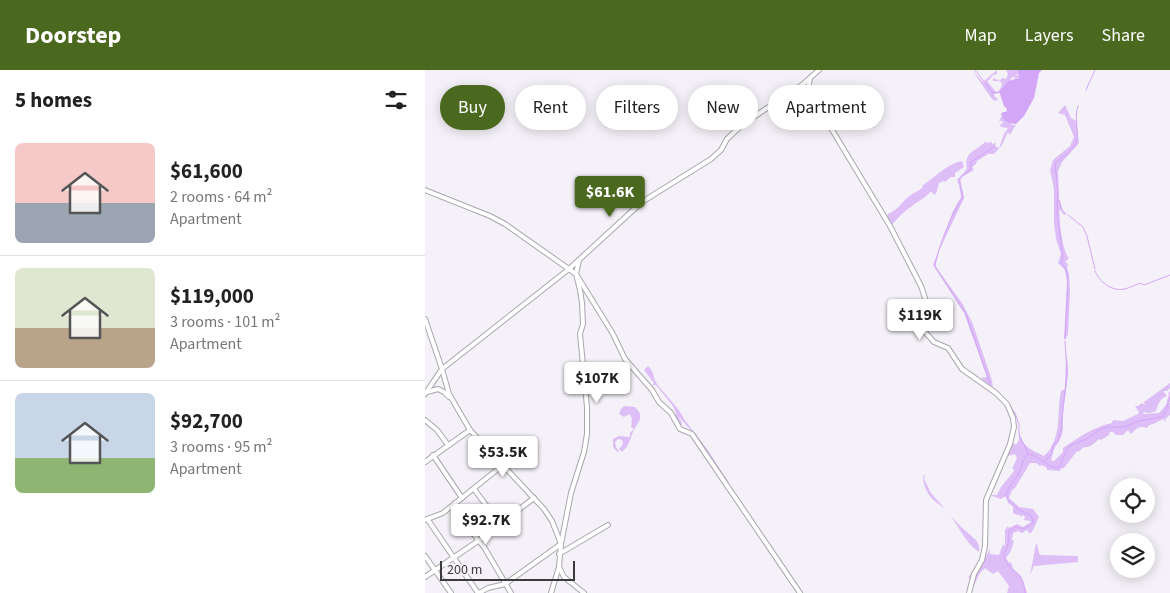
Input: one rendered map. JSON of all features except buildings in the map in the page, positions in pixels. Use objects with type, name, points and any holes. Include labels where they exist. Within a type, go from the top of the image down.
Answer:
[{"type":"street","points":[[801,85],[819,70]]},
{"type":"street","points":[[808,85],[809,79]]},
{"type":"street","points":[[426,393],[443,369],[569,268],[643,202],[659,190],[675,183],[711,159],[721,150],[727,139],[743,124],[768,108]]},
{"type":"street","points":[[832,130],[890,226],[921,286],[927,304],[923,326],[925,332],[934,342],[948,348],[962,369],[996,393],[1007,404],[1013,418],[1014,427],[1010,444],[986,500],[985,548],[982,560],[974,574],[969,593]]},
{"type":"street","points":[[425,190],[497,220],[576,274],[613,334],[625,359],[652,390],[659,402],[671,413],[680,429],[692,434],[801,593]]},
{"type":"street","points":[[551,593],[559,567],[559,554],[571,493],[584,452],[587,434],[587,407],[580,334],[583,324],[582,304],[576,274],[579,259]]},
{"type":"street","points":[[425,319],[452,400]]},
{"type":"street","points":[[426,393],[437,389],[444,392],[452,400],[470,430],[545,509],[561,544]]},
{"type":"street","points":[[425,420],[437,430],[447,445]]},
{"type":"street","points":[[425,462],[470,430]]},
{"type":"street","points":[[433,456],[462,498]]},
{"type":"street","points":[[503,465],[436,517],[426,520],[479,593],[488,588],[505,584],[561,544]]},
{"type":"street","points":[[474,489],[499,524]]},
{"type":"street","points":[[425,577],[454,558],[534,498]]},
{"type":"street","points":[[455,503],[463,521],[478,540],[511,593]]},
{"type":"street","points":[[559,554],[608,525]]},
{"type":"street","points":[[425,556],[451,593]]},
{"type":"street","points":[[559,567],[564,577],[584,593]]},
{"type":"shaded area","points":[[972,70],[983,82],[997,70],[997,74],[987,81],[997,93],[999,90],[999,93],[994,94],[998,99],[996,101],[992,99]]},
{"type":"shaded area","points":[[1006,70],[1018,70],[1019,74],[1015,75],[1020,77],[1015,79],[1014,76],[999,90],[1002,83],[993,81],[993,78],[1000,81],[1002,78],[1006,79],[1008,74]]},
{"type":"shaded area","points":[[1018,70],[1042,70],[1039,73],[1034,98],[1024,116],[1016,124],[1013,124],[1003,119],[1001,114],[1006,112],[1007,109],[1004,106],[999,91],[1008,81],[1019,78]]},
{"type":"shaded area","points":[[1065,105],[1071,118],[1076,121],[1079,143],[1062,162],[1058,171],[1059,199],[1062,210],[1066,214],[1064,215],[1060,209],[1060,227],[1069,258],[1065,262],[1068,264],[1070,292],[1068,334],[1064,339],[1067,281],[1065,270],[1058,263],[1061,254],[1056,239],[1054,189],[1050,170],[1053,160],[1070,146],[1074,137],[1065,115],[1058,113]]},
{"type":"shaded area","points":[[1001,117],[1012,125],[1016,125],[1010,135],[1008,132],[1002,145],[994,154],[988,154],[977,161],[972,167],[974,170],[960,178],[964,198],[939,251],[935,266],[962,303],[972,322],[991,377],[993,386],[991,386],[981,378],[987,377],[964,313],[933,265],[953,211],[961,197],[957,180],[967,169],[968,155],[985,142],[989,143],[991,141],[992,144],[996,143],[995,146],[999,148],[1008,128],[1001,127],[1000,125],[1003,123],[999,121]]},
{"type":"shaded area","points":[[962,161],[964,167],[955,173],[955,177],[939,183],[936,194],[933,194],[931,191],[892,225],[887,217],[888,214],[941,171]]},
{"type":"shaded area","points":[[1066,355],[1068,375],[1062,432],[1051,460],[1054,461],[1063,452],[1063,448],[1086,433],[1112,423],[1113,420],[1123,421],[1138,414],[1139,412],[1135,406],[1142,403],[1145,405],[1144,402],[1170,383],[1170,388],[1167,391],[1163,391],[1167,396],[1158,404],[1156,411],[1144,412],[1143,414],[1159,413],[1166,405],[1170,391],[1170,401],[1168,404],[1170,403],[1170,415],[1166,418],[1165,423],[1164,419],[1149,425],[1147,428],[1138,428],[1131,434],[1128,430],[1123,435],[1116,435],[1110,432],[1109,435],[1101,440],[1099,439],[1090,446],[1077,451],[1064,468],[1060,469],[1061,471],[1047,470],[1046,467],[1030,463],[1012,490],[1009,498],[1019,507],[1033,509],[1039,517],[1030,534],[1027,530],[1022,533],[1018,531],[1013,533],[1012,540],[1014,541],[1011,551],[1006,558],[1009,563],[1011,562],[1013,569],[1021,576],[1027,593],[1007,593],[1009,586],[998,571],[993,574],[985,568],[974,585],[971,578],[968,578],[990,549],[990,554],[999,555],[1003,544],[1005,545],[1005,530],[1008,526],[1009,528],[1017,524],[1023,527],[1031,522],[1024,520],[1025,517],[1023,515],[1020,517],[1020,515],[1013,513],[1013,506],[1008,503],[1006,496],[1001,499],[992,496],[991,492],[992,495],[997,495],[1014,471],[1012,469],[1017,458],[1015,454],[1008,456],[1007,453],[1011,451],[1012,442],[1016,445],[1019,440],[1019,432],[1022,441],[1028,447],[1044,456],[1054,442],[1058,425],[1061,391],[1065,389]]},
{"type":"shaded area","points":[[648,366],[657,384],[679,410],[729,483],[724,479],[690,429],[678,416],[682,423],[681,425],[678,424],[670,409],[677,415],[673,406],[656,385],[652,385],[654,383],[644,370]]},
{"type":"shaded area","points":[[624,406],[635,407],[640,418],[629,443],[622,452],[619,449],[623,444],[622,440],[618,439],[615,442],[619,452],[617,452],[613,447],[613,439],[619,436],[630,437],[630,433],[634,429],[631,427],[632,419],[630,414],[624,417],[619,414]]},
{"type":"shaded area","points":[[925,474],[924,479],[931,493],[946,509],[927,492],[923,479]]},
{"type":"shaded area","points":[[949,514],[976,540],[979,545],[979,552],[965,538]]},
{"type":"shaded area","points":[[1036,544],[1041,555],[1078,556],[1078,562],[1034,566],[1030,575]]},
{"type":"waterway","points":[[975,70],[993,93],[1000,92]]},
{"type":"waterway","points":[[1086,90],[1095,70]]},
{"type":"waterway","points":[[1065,339],[1068,280],[1065,267],[1061,263],[1063,259],[1057,211],[1058,192],[1055,164],[1070,151],[1077,141],[1076,116],[1078,106]]},
{"type":"waterway","points":[[990,384],[966,314],[935,266],[946,230],[963,198],[960,179],[971,169],[971,162],[995,146]]},
{"type":"waterway","points":[[1059,200],[1062,210],[1066,214]]},
{"type":"waterway","points":[[1068,215],[1083,227],[1095,269]]},
{"type":"waterway","points":[[1095,271],[1107,285],[1120,290],[1140,283],[1144,285],[1170,275]]},
{"type":"waterway","points":[[1044,462],[1052,454],[1053,445],[1058,441],[1061,429],[1067,372],[1065,341]]},
{"type":"waterway","points":[[1025,593],[1022,580],[1003,554],[1008,545],[1009,531],[1015,527],[1026,528],[1033,523],[1032,517],[1014,506],[1006,496],[1026,456],[1028,454],[1032,455],[1056,468],[1060,466],[1066,451],[1071,445],[1087,439],[1099,430],[1107,427],[1124,427],[1139,421],[1161,417],[1165,414],[1170,397]]},
{"type":"waterway","points":[[1009,405],[1015,413],[1019,424],[1019,434],[1028,454]]}]
